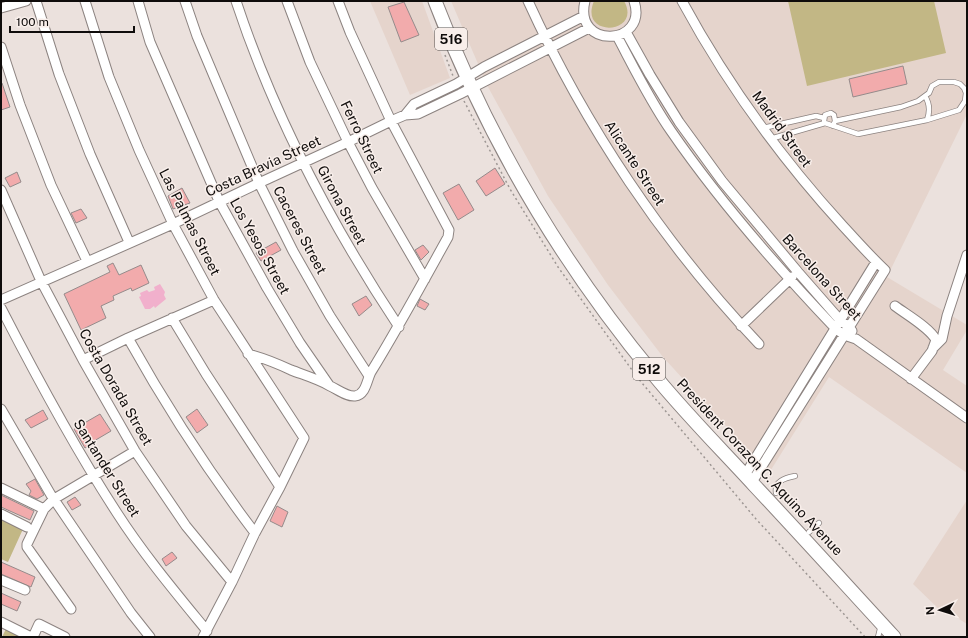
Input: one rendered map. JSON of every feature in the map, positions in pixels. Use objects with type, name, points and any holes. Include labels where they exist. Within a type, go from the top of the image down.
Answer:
[{"type":"main road","name":"President Corazon C. Aquino Avenue","points":[[435,1],[469,83],[503,152],[540,216],[596,298],[655,376],[697,425],[748,478],[894,637]]},
{"type":"street","points":[[1,8],[26,1]]},
{"type":"street","points":[[36,1],[59,74],[90,154],[129,242]]},
{"type":"street","name":"Las Palmas Street","points":[[85,1],[109,77],[139,150],[173,224],[214,300],[304,438],[304,441],[280,487]]},
{"type":"street","name":"Los Yesos Street","points":[[138,1],[150,42],[219,202],[300,343],[329,384]]},
{"type":"street","name":"Caceres Street","points":[[184,1],[197,36],[259,182],[293,250],[330,316],[369,376]]},
{"type":"street","name":"Girona Street","points":[[236,1],[270,87],[304,163],[336,226],[370,283],[399,327]]},
{"type":"street","name":"Ferro Street","points":[[287,1],[310,62],[348,142],[376,195],[425,279]]},
{"type":"street","points":[[248,354],[267,359],[329,384],[346,394],[355,396],[360,394],[365,388],[369,376],[399,327],[448,237],[449,230],[391,121],[350,32],[338,1]]},
{"type":"street","name":"Alicante Street","points":[[528,1],[544,36],[577,98],[646,207],[685,259],[741,326],[759,344]]},
{"type":"street","points":[[585,1],[583,9],[584,16],[589,28],[605,37],[617,36],[626,32],[634,22],[636,2]]},
{"type":"street","name":"Madrid Street","points":[[682,1],[722,70],[761,128],[802,180],[885,270],[844,335],[748,478]]},
{"type":"street","points":[[469,83],[484,67],[584,16]]},
{"type":"street","points":[[469,83],[589,28]]},
{"type":"street","name":"Barcelona Street","points":[[626,32],[679,122],[722,181],[798,272],[840,320],[849,327],[856,339]]},
{"type":"street","name":"Barcelona Street","points":[[617,36],[670,130],[718,195],[755,241],[835,328],[844,335],[856,339]]},
{"type":"street","points":[[1,47],[20,105],[51,185],[87,261]]},
{"type":"street","name":"Costa Bravia Street","points":[[1,300],[129,242],[173,224],[259,182],[304,163],[404,115],[414,104],[469,83]]},
{"type":"street","name":"Costa Dorada Street","points":[[1,190],[41,281],[83,360],[135,451],[186,526],[232,582]]},
{"type":"street","points":[[911,379],[933,348],[942,339],[955,287],[967,255]]},
{"type":"street","points":[[748,478],[835,328],[876,262]]},
{"type":"street","points":[[741,326],[798,272]]},
{"type":"street","points":[[83,360],[128,338],[214,300]]},
{"type":"street","points":[[896,306],[934,336],[936,340],[933,348]]},
{"type":"street","name":"Santander Street","points":[[1,308],[43,388],[118,514],[205,634]]},
{"type":"street","points":[[172,318],[206,374],[280,487],[255,533],[205,634]]},
{"type":"street","points":[[128,338],[157,391],[193,446],[255,533]]},
{"type":"street","points":[[856,339],[967,418]]},
{"type":"street","points":[[1,409],[54,499],[127,607],[150,637]]},
{"type":"street","points":[[72,609],[27,547],[27,544],[44,509],[54,499],[135,451]]},
{"type":"street","points":[[1,488],[44,509]]},
{"type":"street","points":[[1,514],[27,527]]},
{"type":"street","points":[[1,580],[25,590]]},
{"type":"street","points":[[1,622],[32,637],[39,624],[65,637]]},
{"type":"lane","points":[[770,139],[825,124],[834,124],[901,107],[918,101],[929,93],[932,86],[939,82],[954,82],[960,84],[966,93],[965,101],[959,110],[927,120],[858,134],[834,124]]},
{"type":"lane","points":[[925,96],[929,106],[927,120]]},
{"type":"lane","points":[[824,118],[825,115],[831,113],[835,117],[834,124]]},
{"type":"lane","points":[[761,128],[816,116],[824,118]]},
{"type":"lane","points":[[824,118],[825,124]]},
{"type":"lane","points":[[776,493],[776,485],[784,479],[795,476]]},
{"type":"lane","points":[[809,532],[819,523]]},
{"type":"lane","points":[[878,637],[881,623]]},
{"type":"shaded area","points":[[370,1],[422,1],[450,78],[410,95]]},
{"type":"shaded area","points":[[451,1],[967,1],[967,114],[887,277],[967,325],[967,330],[943,370],[967,386],[967,473],[829,377],[769,473],[663,357],[608,285],[548,196],[488,87]]},
{"type":"shaded area","points":[[594,1],[624,1],[628,12],[625,20],[619,26],[610,28],[601,26],[595,22],[591,13]]},
{"type":"shaded area","points":[[788,1],[934,1],[946,53],[807,86]]},
{"type":"shaded area","points":[[160,284],[165,292],[164,295],[166,299],[155,308],[154,306],[150,309],[145,309],[139,297],[141,296],[140,293],[147,290],[149,292],[155,290],[154,287]]},
{"type":"shaded area","points":[[967,500],[967,624],[948,612],[944,614],[913,584]]},
{"type":"shaded area","points":[[1,518],[23,529],[8,562],[1,559]]},
{"type":"shaded area","points":[[6,629],[21,637],[2,637]]},
{"type":"building","points":[[404,2],[419,35],[401,42],[388,7]]},
{"type":"building","points":[[903,66],[907,84],[853,97],[849,79]]},
{"type":"building","points":[[1,83],[10,107],[1,110]]},
{"type":"building","points":[[495,168],[505,184],[486,196],[476,181]]},
{"type":"building","points":[[17,172],[21,182],[10,187],[5,178]]},
{"type":"building","points":[[459,184],[474,210],[458,220],[443,193]]},
{"type":"building","points":[[182,188],[190,203],[173,209],[168,196]]},
{"type":"building","points":[[81,209],[87,218],[76,223],[71,213]]},
{"type":"building","points":[[276,242],[281,250],[261,261],[256,253]]},
{"type":"building","points":[[423,245],[429,252],[421,260],[415,250]]},
{"type":"building","points":[[113,263],[119,275],[141,265],[149,283],[132,291],[131,288],[113,296],[114,300],[101,306],[106,318],[81,330],[64,294],[110,272],[107,266]]},
{"type":"building","points":[[366,296],[372,305],[359,316],[352,304]]},
{"type":"building","points":[[420,299],[429,304],[425,310],[417,306]]},
{"type":"building","points":[[197,409],[208,425],[197,433],[186,417]]},
{"type":"building","points":[[43,410],[48,419],[31,428],[25,420]]},
{"type":"building","points":[[100,414],[111,431],[85,448],[74,429]]},
{"type":"building","points":[[35,479],[44,495],[37,499],[29,495],[31,491],[26,484]]},
{"type":"building","points":[[1,495],[34,511],[30,520],[1,507]]},
{"type":"building","points":[[75,497],[81,505],[72,510],[67,502]]},
{"type":"building","points":[[277,506],[288,512],[282,527],[270,521]]},
{"type":"building","points":[[172,552],[177,558],[166,566],[162,559]]},
{"type":"building","points":[[1,562],[35,577],[31,587],[1,574]]},
{"type":"building","points":[[1,593],[21,602],[17,611],[1,604]]}]
